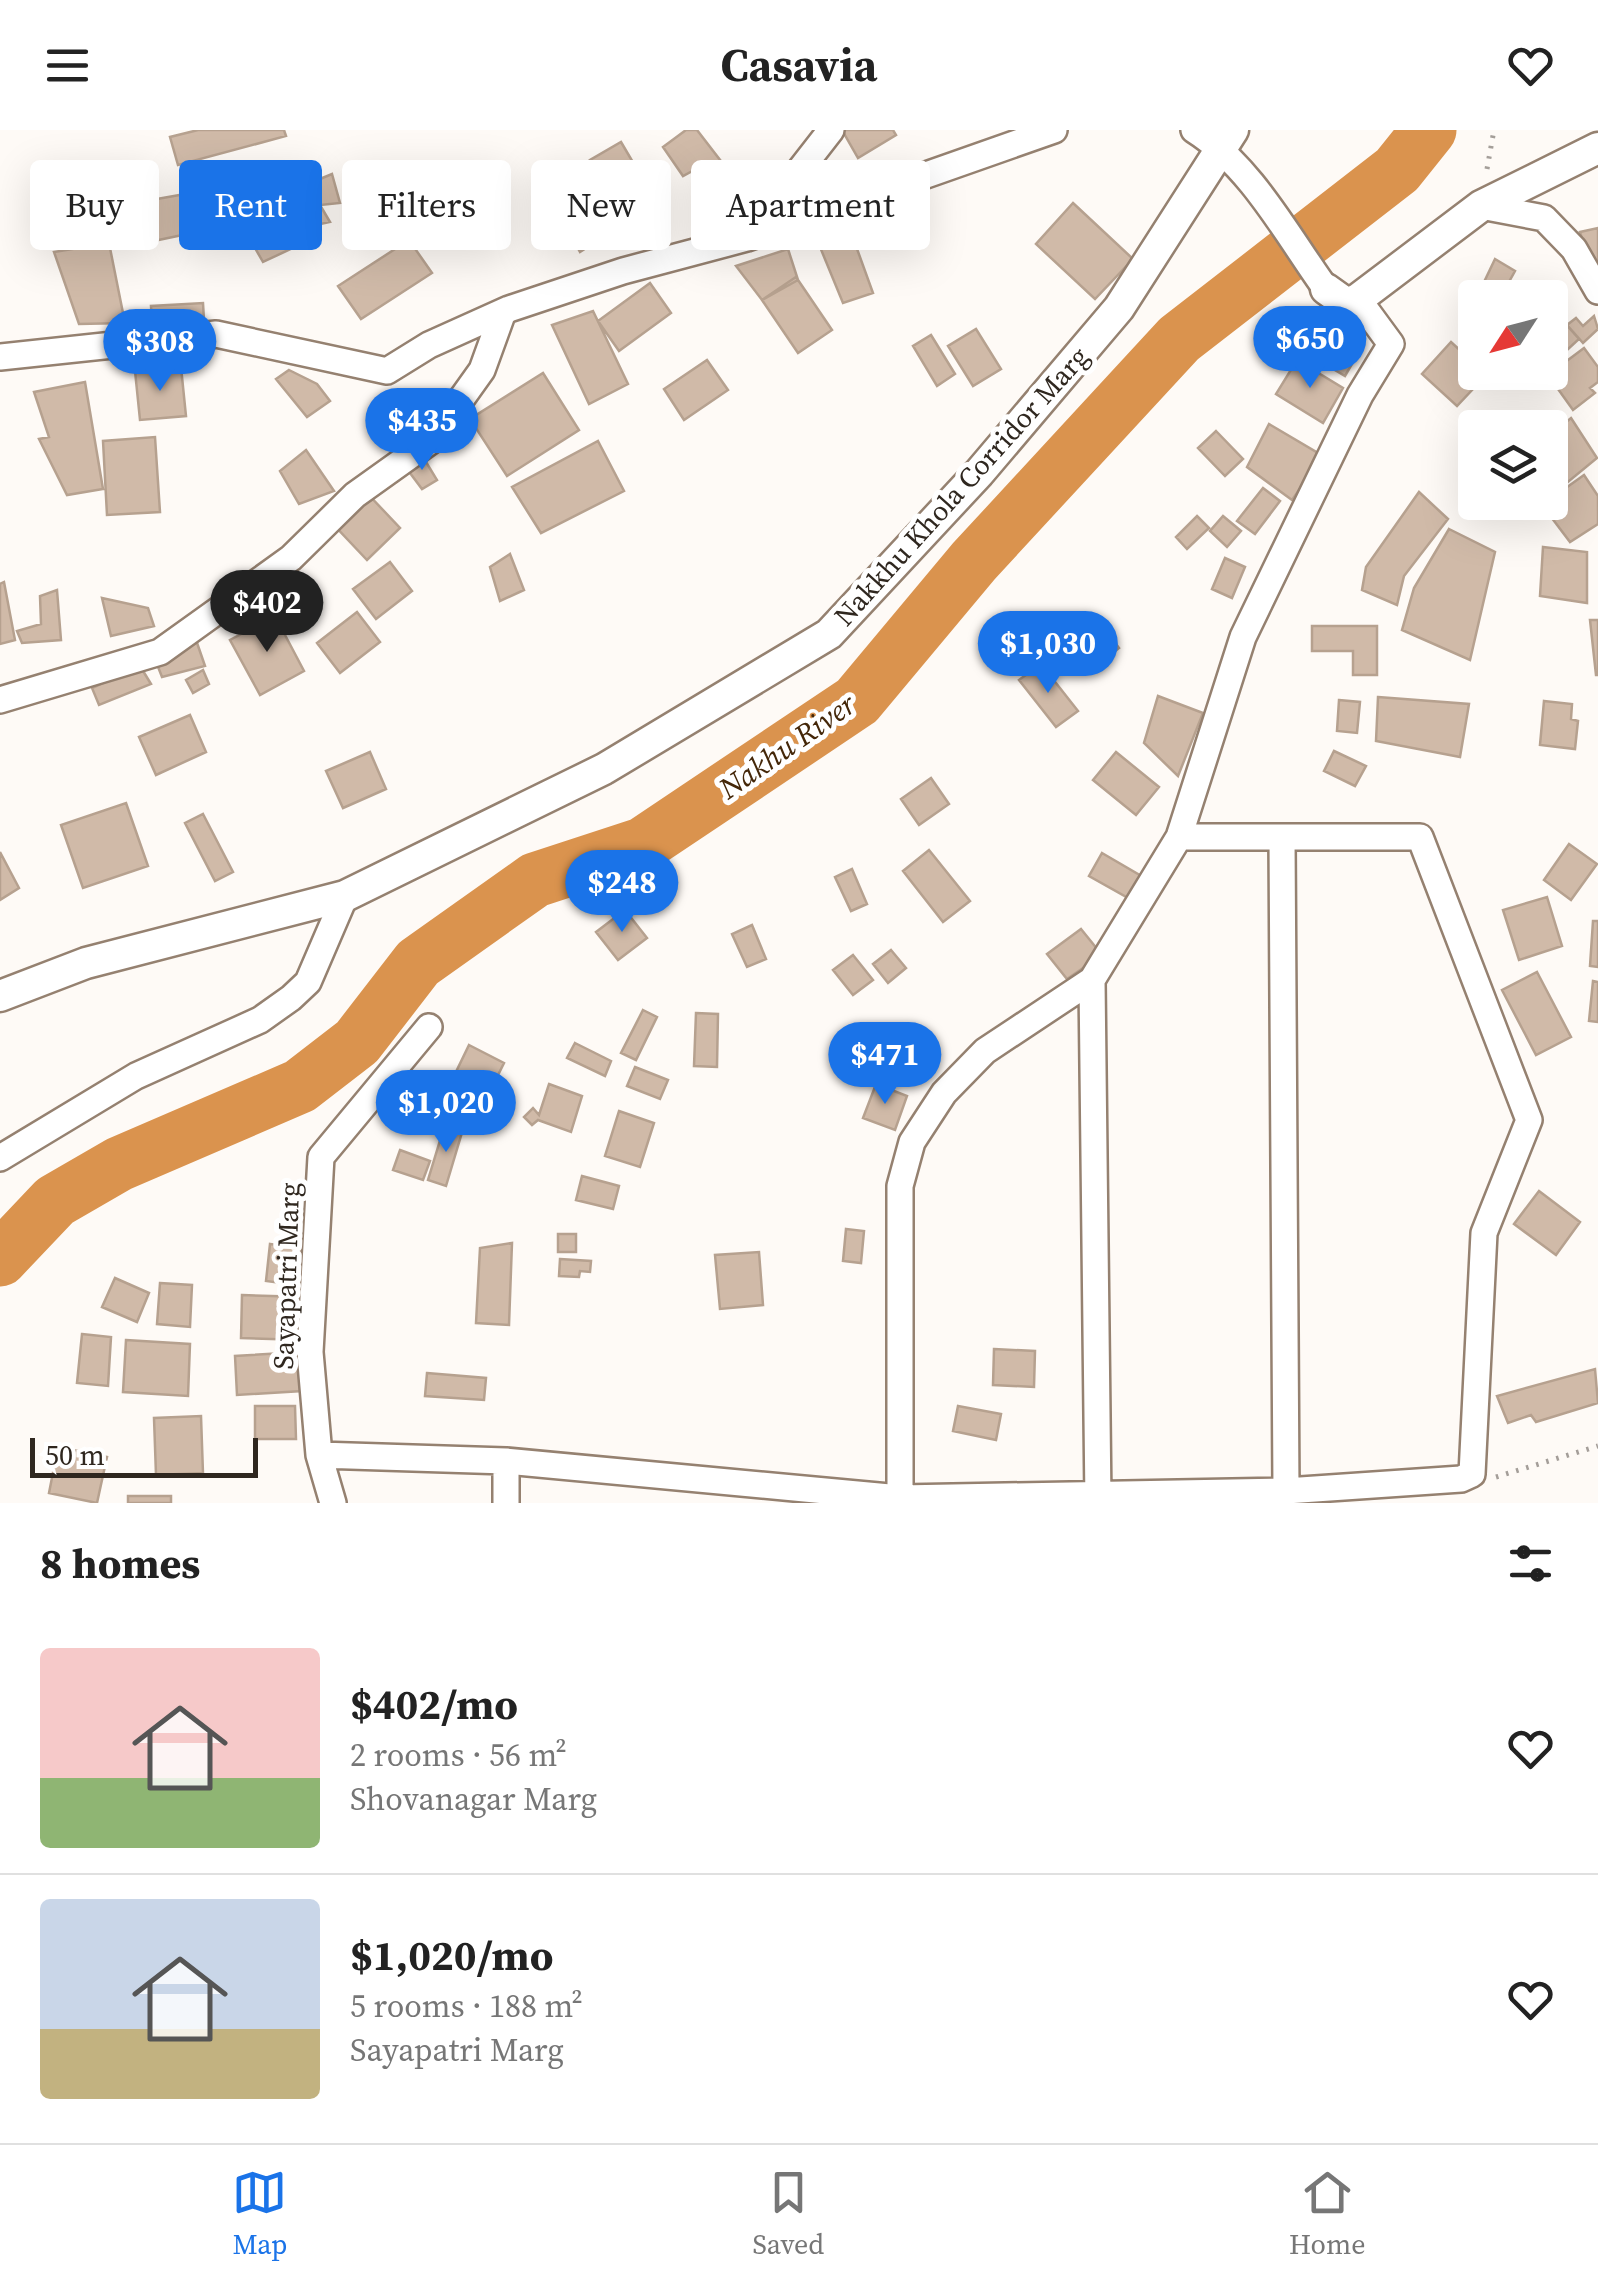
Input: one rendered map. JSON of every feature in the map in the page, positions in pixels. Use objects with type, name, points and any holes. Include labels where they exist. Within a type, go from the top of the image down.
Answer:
[{"type":"street","points":[[808,160],[832,130]]},
{"type":"street","points":[[930,174],[1054,130]]},
{"type":"street","points":[[1194,130],[1231,148],[1326,290],[1347,304],[1481,206],[1598,148]]},
{"type":"street","name":"Nakkhu Khola Corridor Marg","points":[[0,996],[86,963],[345,896],[604,769],[829,634],[979,473],[1119,308],[1231,148]]},
{"type":"street","points":[[1481,206],[1544,218],[1574,249],[1598,291]]},
{"type":"street","points":[[0,358],[216,334],[387,372],[429,346],[503,312],[623,271],[702,250]]},
{"type":"street","points":[[900,1501],[900,1186],[912,1142],[944,1093],[985,1051],[1092,980],[1179,837],[1243,638],[1360,395],[1392,344],[1358,299]]},
{"type":"street","points":[[0,700],[160,652],[291,558],[355,495],[432,440],[482,370],[503,312]]},
{"type":"street","points":[[319,1455],[506,1461],[718,1492],[900,1501],[1235,1497],[1464,1485],[1484,1234],[1529,1120],[1420,836],[1179,837]]},
{"type":"street","points":[[1282,839],[1286,1492]]},
{"type":"street","points":[[0,1158],[136,1076],[260,1020],[290,998],[308,982],[345,896]]},
{"type":"street","points":[[1092,980],[1097,1497]]},
{"type":"street","name":"Sayapatri Marg","points":[[333,1503],[319,1455],[310,1352],[322,1158],[429,1027]]},
{"type":"street","points":[[506,1461],[506,1503]]},
{"type":"path","points":[[1464,1485],[1504,1478],[1598,1446]]},
{"type":"building","points":[[198,130],[284,130],[286,136],[197,160],[179,160],[178,165],[170,137]]},
{"type":"building","points":[[686,130],[697,130],[720,160],[691,160],[691,172],[683,176],[663,147]]},
{"type":"building","points":[[842,130],[893,130],[896,135],[858,158]]},
{"type":"building","points":[[621,142],[632,160],[590,160]]},
{"type":"building","points":[[332,174],[340,203],[322,205],[322,178]]},
{"type":"building","points":[[179,195],[179,236],[159,240],[159,199]]},
{"type":"building","points":[[1073,203],[1133,259],[1095,299],[1036,244]]},
{"type":"building","points":[[1598,228],[1598,284],[1596,284],[1580,232]]},
{"type":"building","points":[[110,250],[125,323],[79,324],[54,252]]},
{"type":"building","points":[[256,250],[288,250],[263,262]]},
{"type":"building","points":[[394,250],[416,250],[432,273],[361,319],[338,286]]},
{"type":"building","points":[[788,250],[798,280],[762,300],[736,266]]},
{"type":"building","points":[[821,250],[857,250],[873,293],[843,303]]},
{"type":"building","points":[[1495,259],[1515,271],[1510,280],[1485,280]]},
{"type":"building","points":[[796,277],[832,330],[798,353],[762,300]]},
{"type":"building","points":[[650,283],[671,313],[619,351],[598,321]]},
{"type":"building","points":[[203,303],[204,320],[152,324],[151,306]]},
{"type":"building","points":[[593,311],[628,384],[589,404],[552,325]]},
{"type":"building","points":[[1594,316],[1598,329],[1583,343],[1568,324],[1576,318],[1583,326]]},
{"type":"building","points":[[1316,318],[1363,345],[1345,376],[1298,348]]},
{"type":"building","points":[[1568,327],[1579,339],[1568,349]]},
{"type":"building","points":[[976,329],[1001,369],[973,386],[948,346]]},
{"type":"building","points":[[931,335],[955,374],[937,386],[913,346]]},
{"type":"building","points":[[1451,342],[1458,348],[1458,390],[1472,390],[1457,406],[1422,374]]},
{"type":"building","points":[[1584,348],[1598,367],[1598,382],[1590,388],[1595,393],[1573,410],[1559,390],[1568,390],[1568,360]]},
{"type":"building","points":[[707,360],[728,390],[684,420],[664,389]]},
{"type":"building","points":[[1297,360],[1343,388],[1323,423],[1276,394]]},
{"type":"building","points":[[181,367],[186,416],[140,420],[135,371]]},
{"type":"building","points":[[289,370],[317,384],[330,401],[307,417],[276,379]]},
{"type":"building","points":[[543,373],[579,430],[507,476],[470,419]]},
{"type":"building","points":[[85,382],[103,489],[67,495],[39,439],[49,437],[34,392]]},
{"type":"building","points":[[1571,418],[1597,458],[1568,482]]},
{"type":"building","points":[[1269,424],[1323,456],[1292,500],[1247,467]]},
{"type":"building","points":[[1216,431],[1243,459],[1225,476],[1198,448]]},
{"type":"building","points":[[155,437],[160,512],[107,515],[103,441]]},
{"type":"building","points":[[598,441],[624,491],[541,533],[512,487]]},
{"type":"building","points":[[306,450],[334,491],[299,504],[280,471]]},
{"type":"building","points":[[423,457],[437,480],[422,489],[407,469]]},
{"type":"building","points":[[1584,475],[1598,496],[1598,524],[1570,542],[1553,520],[1568,520],[1568,486]]},
{"type":"building","points":[[1263,488],[1280,501],[1255,534],[1237,521]]},
{"type":"building","points":[[366,492],[400,528],[367,560],[333,524]]},
{"type":"building","points":[[1419,492],[1448,519],[1404,576],[1397,605],[1362,590],[1366,567]]},
{"type":"building","points":[[1197,516],[1209,528],[1187,549],[1176,537]]},
{"type":"building","points":[[1223,516],[1241,531],[1227,547],[1210,531]]},
{"type":"building","points":[[1449,529],[1495,552],[1470,660],[1402,630],[1414,588]]},
{"type":"building","points":[[1543,547],[1587,552],[1587,603],[1540,596]]},
{"type":"building","points":[[510,554],[524,590],[500,601],[490,567]]},
{"type":"building","points":[[1225,558],[1245,567],[1232,598],[1212,589]]},
{"type":"building","points":[[390,562],[412,591],[376,619],[353,589]]},
{"type":"building","points":[[4,582],[15,640],[0,644],[0,584]]},
{"type":"building","points":[[57,590],[61,640],[22,643],[17,631],[41,624],[40,596]]},
{"type":"building","points":[[102,598],[148,608],[154,626],[111,636]]},
{"type":"building","points":[[357,612],[380,642],[340,673],[317,643]]},
{"type":"building","points":[[275,616],[304,671],[260,695],[230,640]]},
{"type":"building","points":[[1590,620],[1598,620],[1598,675],[1596,675]]},
{"type":"building","points":[[1100,623],[1119,648],[1092,669],[1073,644]]},
{"type":"building","points":[[1312,626],[1377,626],[1377,675],[1353,675],[1353,651],[1312,651]]},
{"type":"building","points":[[195,637],[205,666],[162,677],[155,659]]},
{"type":"building","points":[[1041,664],[1078,711],[1056,727],[1019,680]]},
{"type":"building","points":[[140,666],[151,684],[99,705],[92,688]]},
{"type":"building","points":[[203,670],[209,684],[193,693],[186,680]]},
{"type":"building","points":[[1158,696],[1203,713],[1178,776],[1144,743]]},
{"type":"building","points":[[1378,697],[1469,704],[1460,757],[1376,741]]},
{"type":"building","points":[[1339,700],[1360,702],[1357,733],[1337,731]]},
{"type":"building","points":[[1544,701],[1572,704],[1571,719],[1578,721],[1575,749],[1540,745]]},
{"type":"building","points":[[190,715],[206,752],[156,775],[139,737]]},
{"type":"building","points":[[1334,751],[1366,766],[1355,786],[1324,771]]},
{"type":"building","points":[[370,752],[386,789],[343,808],[326,771]]},
{"type":"building","points":[[1116,752],[1159,787],[1136,815],[1093,780]]},
{"type":"building","points":[[931,778],[949,804],[919,825],[901,799]]},
{"type":"building","points":[[126,803],[148,866],[83,888],[61,825]]},
{"type":"building","points":[[203,814],[233,872],[215,881],[185,823]]},
{"type":"building","points":[[1569,844],[1597,864],[1571,900],[1544,880]]},
{"type":"building","points":[[929,850],[970,901],[943,922],[903,871]]},
{"type":"building","points":[[0,852],[19,888],[0,900]]},
{"type":"building","points":[[1102,853],[1143,877],[1130,899],[1089,876]]},
{"type":"building","points":[[852,869],[867,904],[851,911],[835,877]]},
{"type":"building","points":[[1547,897],[1562,946],[1519,960],[1503,910]]},
{"type":"building","points":[[625,910],[647,938],[618,960],[596,932]]},
{"type":"building","points":[[1593,921],[1598,921],[1598,967],[1590,966]]},
{"type":"building","points":[[752,925],[766,959],[747,967],[732,934]]},
{"type":"building","points":[[1081,929],[1102,955],[1067,979],[1047,954]]},
{"type":"building","points":[[891,950],[906,968],[888,983],[873,964]]},
{"type":"building","points":[[853,955],[873,980],[853,995],[833,970]]},
{"type":"building","points":[[1537,972],[1571,1037],[1536,1055],[1502,990]]},
{"type":"building","points":[[1593,981],[1598,982],[1598,1022],[1589,1021]]},
{"type":"building","points":[[643,1010],[657,1017],[636,1060],[621,1053]]},
{"type":"building","points":[[696,1013],[718,1014],[717,1067],[694,1066]]},
{"type":"building","points":[[575,1043],[611,1061],[605,1076],[567,1058]]},
{"type":"building","points":[[469,1045],[504,1063],[490,1091],[455,1074]]},
{"type":"building","points":[[635,1067],[668,1080],[660,1099],[627,1086]]},
{"type":"building","points":[[549,1084],[582,1096],[571,1132],[538,1120],[532,1125],[524,1117],[533,1108],[539,1115]]},
{"type":"building","points":[[876,1084],[907,1096],[895,1130],[863,1118]]},
{"type":"building","points":[[619,1111],[654,1123],[640,1167],[605,1156]]},
{"type":"building","points":[[445,1124],[463,1129],[446,1186],[428,1180]]},
{"type":"building","points":[[400,1150],[430,1161],[423,1180],[393,1170]]},
{"type":"building","points":[[582,1176],[619,1186],[613,1209],[576,1200]]},
{"type":"building","points":[[1539,1191],[1580,1222],[1556,1255],[1514,1224]]},
{"type":"building","points":[[846,1229],[864,1231],[861,1263],[843,1261]]},
{"type":"building","points":[[558,1234],[576,1234],[576,1252],[558,1252]]},
{"type":"building","points":[[512,1243],[509,1325],[476,1323],[480,1248]]},
{"type":"building","points":[[270,1244],[302,1248],[297,1285],[266,1281]]},
{"type":"building","points":[[759,1252],[763,1305],[720,1309],[715,1255]]},
{"type":"building","points":[[560,1259],[591,1261],[590,1272],[580,1271],[579,1277],[559,1276]]},
{"type":"building","points":[[115,1278],[149,1293],[137,1322],[102,1307]]},
{"type":"building","points":[[160,1283],[192,1285],[190,1327],[157,1324]]},
{"type":"building","points":[[242,1295],[305,1297],[303,1340],[241,1338]]},
{"type":"building","points":[[82,1334],[111,1337],[108,1386],[77,1383]]},
{"type":"building","points":[[126,1340],[190,1344],[188,1396],[123,1392]]},
{"type":"building","points":[[994,1349],[1035,1351],[1034,1387],[993,1385]]},
{"type":"building","points":[[300,1352],[302,1391],[237,1395],[235,1356]]},
{"type":"building","points":[[1595,1369],[1598,1403],[1536,1422],[1531,1415],[1508,1423],[1497,1396]]},
{"type":"building","points":[[427,1373],[486,1378],[484,1400],[425,1396]]},
{"type":"building","points":[[255,1406],[295,1406],[296,1439],[255,1439]]},
{"type":"building","points":[[958,1406],[1001,1414],[996,1440],[953,1431]]},
{"type":"building","points":[[201,1416],[203,1473],[156,1475],[154,1418]]},
{"type":"building","points":[[58,1447],[107,1457],[97,1503],[49,1493]]},
{"type":"building","points":[[128,1496],[171,1496],[171,1503],[128,1503]]},
{"type":"waterway","name":"Nakhu River","points":[[0,1259],[55,1201],[119,1164],[300,1086],[357,1042],[418,963],[535,880],[642,845],[857,701],[974,561],[1179,339],[1397,170],[1429,130]]}]
